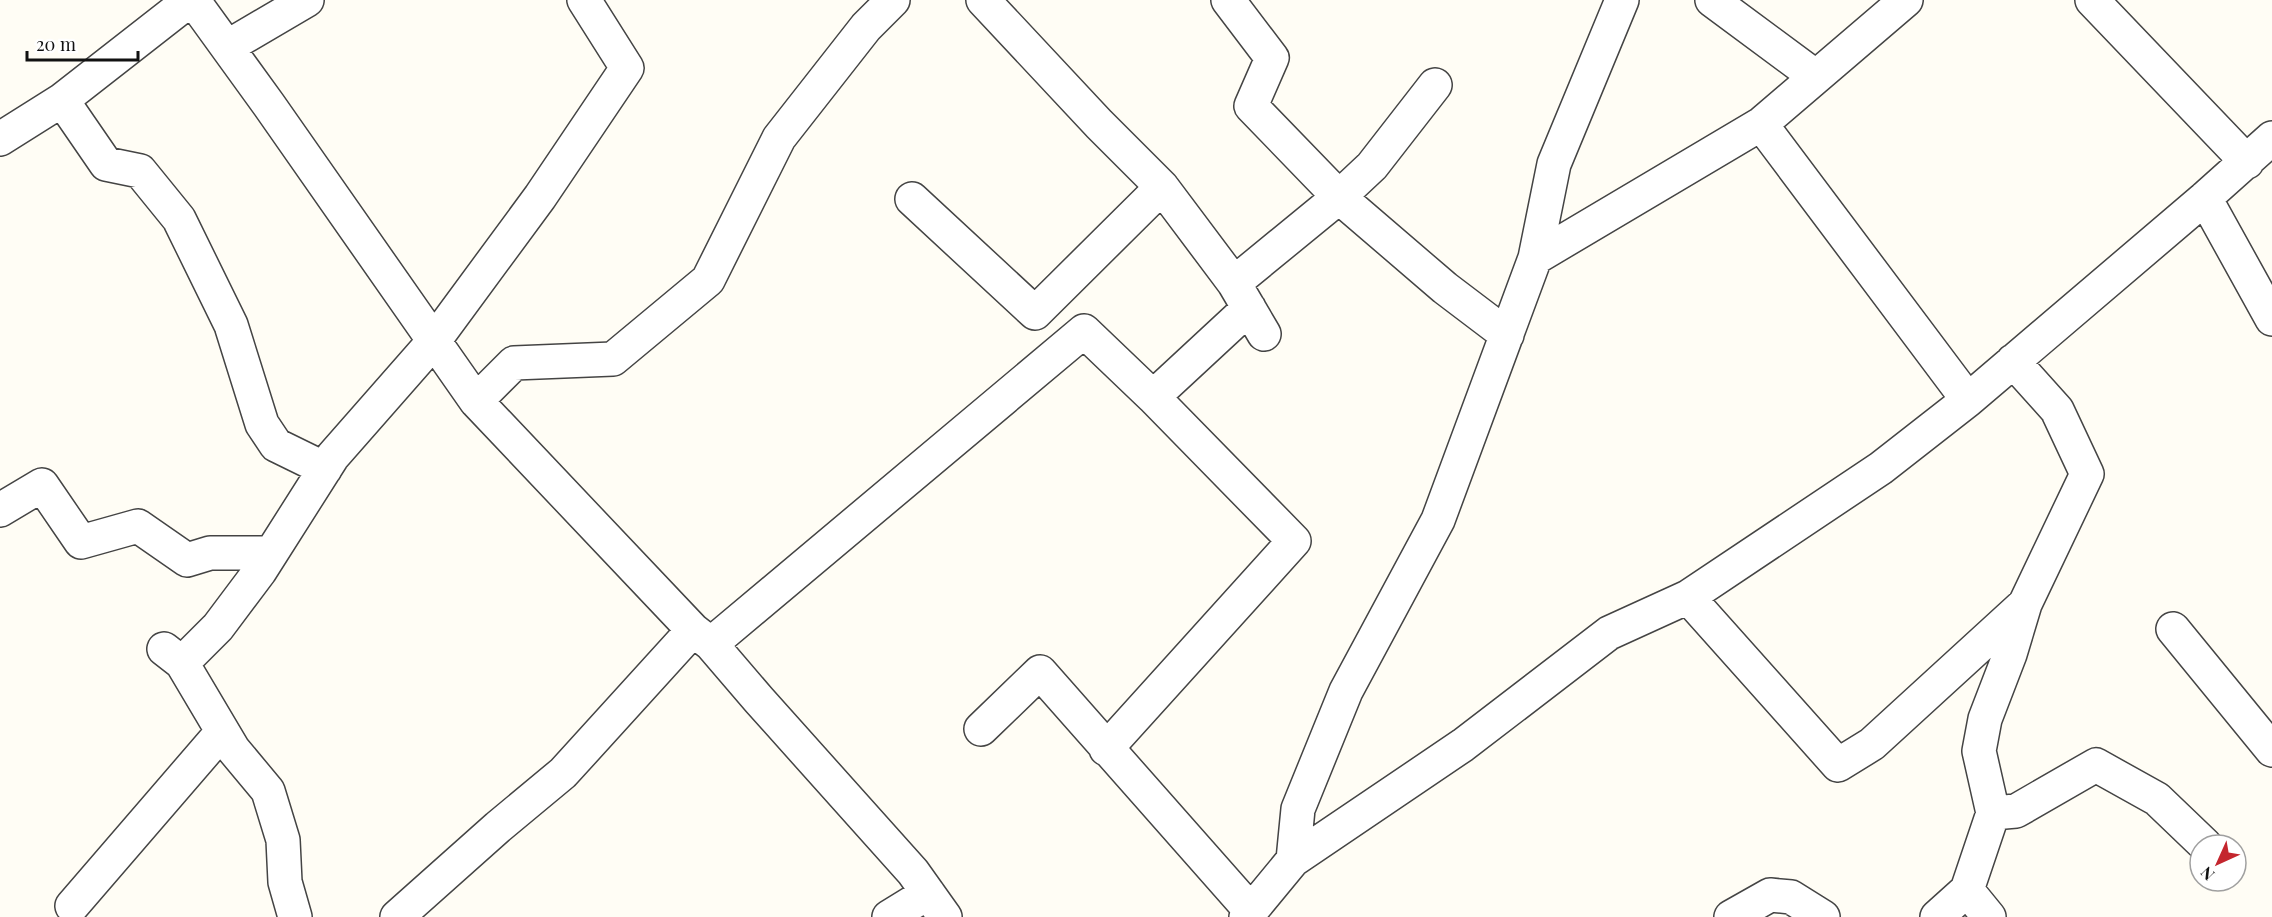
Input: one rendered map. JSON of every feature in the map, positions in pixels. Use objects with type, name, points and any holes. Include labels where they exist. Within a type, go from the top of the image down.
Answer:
[{"type":"street","points":[[0,139],[62,100],[191,0],[227,47],[476,401],[702,637],[913,872],[936,905],[889,917]]},
{"type":"street","points":[[227,47],[307,0]]},
{"type":"street","points":[[295,917],[285,882],[283,840],[268,792],[233,749],[173,656],[218,627],[271,553],[333,456],[434,341],[540,197],[627,68],[584,0]]},
{"type":"street","points":[[476,401],[514,363],[613,359],[708,280],[779,138],[866,27],[893,0]]},
{"type":"street","points":[[983,0],[1161,187],[1249,309]]},
{"type":"street","points":[[1228,0],[1272,58],[1251,106],[1339,197],[1445,288],[1507,335]]},
{"type":"street","points":[[1293,860],[1298,809],[1346,691],[1438,519],[1535,258],[1554,164],[1622,0]]},
{"type":"street","points":[[1712,0],[1816,77]]},
{"type":"street","points":[[1535,258],[1761,124],[1906,0]]},
{"type":"street","points":[[2092,0],[2247,162]]},
{"type":"street","points":[[1153,397],[1249,309],[1339,197],[1372,166],[1435,85]]},
{"type":"street","points":[[62,100],[106,164],[140,171],[179,219],[231,325],[262,424],[276,445],[325,469]]},
{"type":"street","points":[[1761,124],[1968,400]]},
{"type":"street","points":[[981,729],[1040,672],[1248,914],[1293,860],[1463,745],[1610,633],[1688,597],[1881,468],[1968,400],[2247,162],[2272,138]]},
{"type":"street","points":[[912,200],[1035,313],[1161,187]]},
{"type":"street","points":[[2205,198],[2272,319]]},
{"type":"street","points":[[397,917],[498,827],[563,773],[702,637],[1084,331],[1153,397],[1294,541],[1106,748]]},
{"type":"street","points":[[1937,917],[1967,890],[1993,813],[1979,751],[1986,719],[2010,654],[2025,604],[2087,474],[2057,410],[2013,361]]},
{"type":"street","points":[[0,510],[42,485],[81,542],[138,526],[187,560],[210,553],[271,553]]},
{"type":"street","points":[[1688,597],[1838,765],[1872,744],[2025,604]]},
{"type":"street","points":[[2173,629],[2272,750]]},
{"type":"street","points":[[72,906],[222,732]]},
{"type":"street","points":[[1993,813],[2016,811],[2096,765],[2157,799],[2192,833]]},
{"type":"street","points":[[1967,890],[1989,917]]},
{"type":"street","points":[[1705,917],[1719,906],[1730,917],[1770,895],[1791,897],[1823,917]]}]
